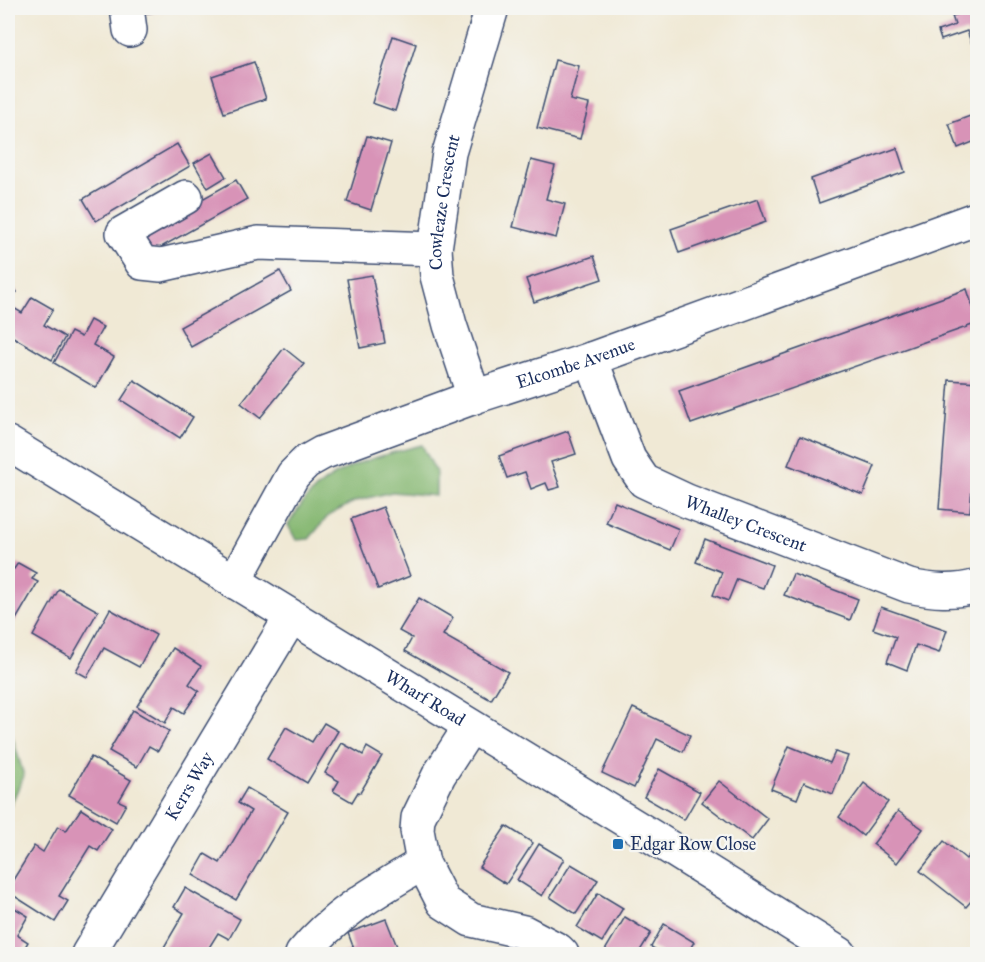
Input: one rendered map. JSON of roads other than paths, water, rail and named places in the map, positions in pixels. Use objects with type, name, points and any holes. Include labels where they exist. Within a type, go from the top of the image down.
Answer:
[{"type":"street","name":"Cowleaze Crescent","points":[[474,398],[437,276],[435,249],[449,153],[492,8]]},
{"type":"street","points":[[186,197],[123,233],[142,262],[162,265],[258,243],[435,249]]},
{"type":"street","name":"Elcombe Avenue","points":[[234,582],[293,475],[306,462],[322,453],[591,359],[978,218]]},
{"type":"street","name":"Whalley Crescent","points":[[591,359],[629,459],[644,481],[687,501],[909,586],[939,592],[953,592],[978,586]]},
{"type":"street","name":"Wharf Road","points":[[8,443],[840,954]]},
{"type":"street","name":"Kerrs Way","points":[[88,954],[291,617]]},
{"type":"street","points":[[470,727],[438,776],[418,818],[417,830],[423,863],[443,902],[471,920],[524,932],[562,954]]},
{"type":"street","points":[[302,954],[337,918],[423,863]]},
{"type":"place","name":"Edgar Row Close","points":[[618,844]]}]
